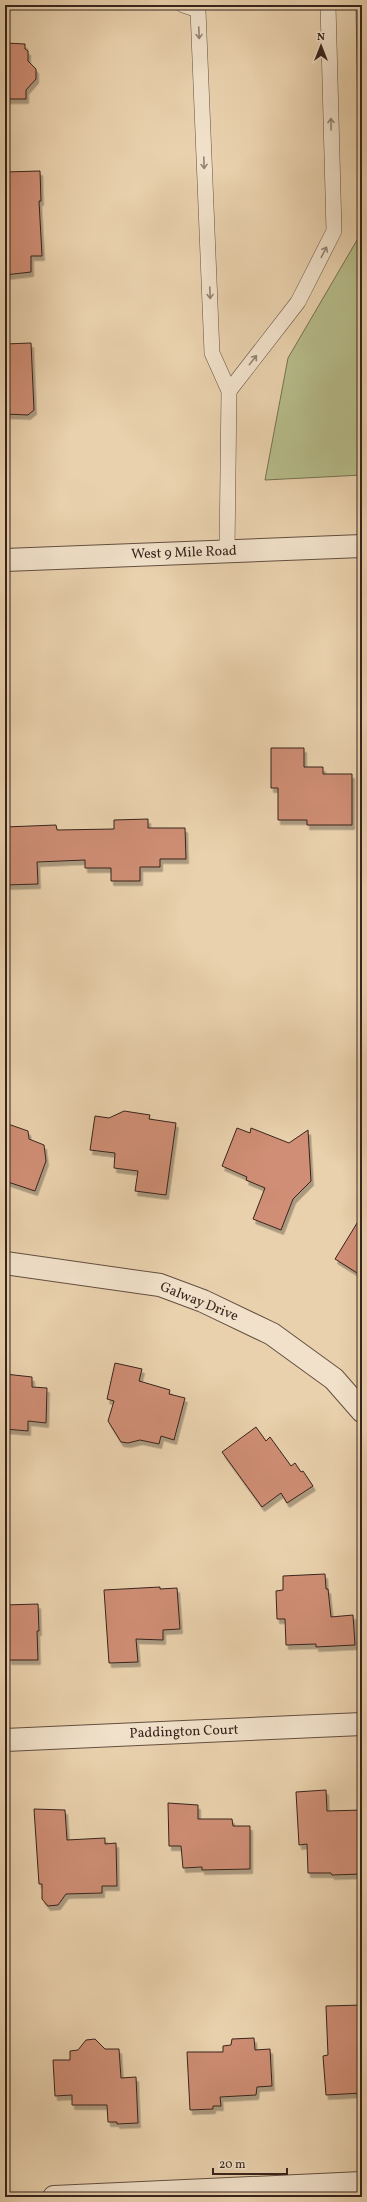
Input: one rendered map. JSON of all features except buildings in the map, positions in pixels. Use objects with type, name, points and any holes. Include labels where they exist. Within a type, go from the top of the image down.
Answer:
[{"type":"street","name":"West 9 Mile Road","points":[[5,560],[362,546]]},
{"type":"street","name":"Galway Drive","points":[[5,1263],[160,1285],[203,1301],[272,1334],[334,1379],[362,1411]]},
{"type":"street","name":"Paddington Court","points":[[5,1740],[362,1724]]},
{"type":"street","points":[[54,2197],[362,2183]]},
{"type":"lane","points":[[183,5],[198,10],[212,353],[229,390],[227,551]]},
{"type":"lane","points":[[229,390],[298,302],[334,232],[328,5]]},
{"type":"green space","points":[[356,5],[362,5],[362,475],[265,480],[288,358],[360,235]]}]
